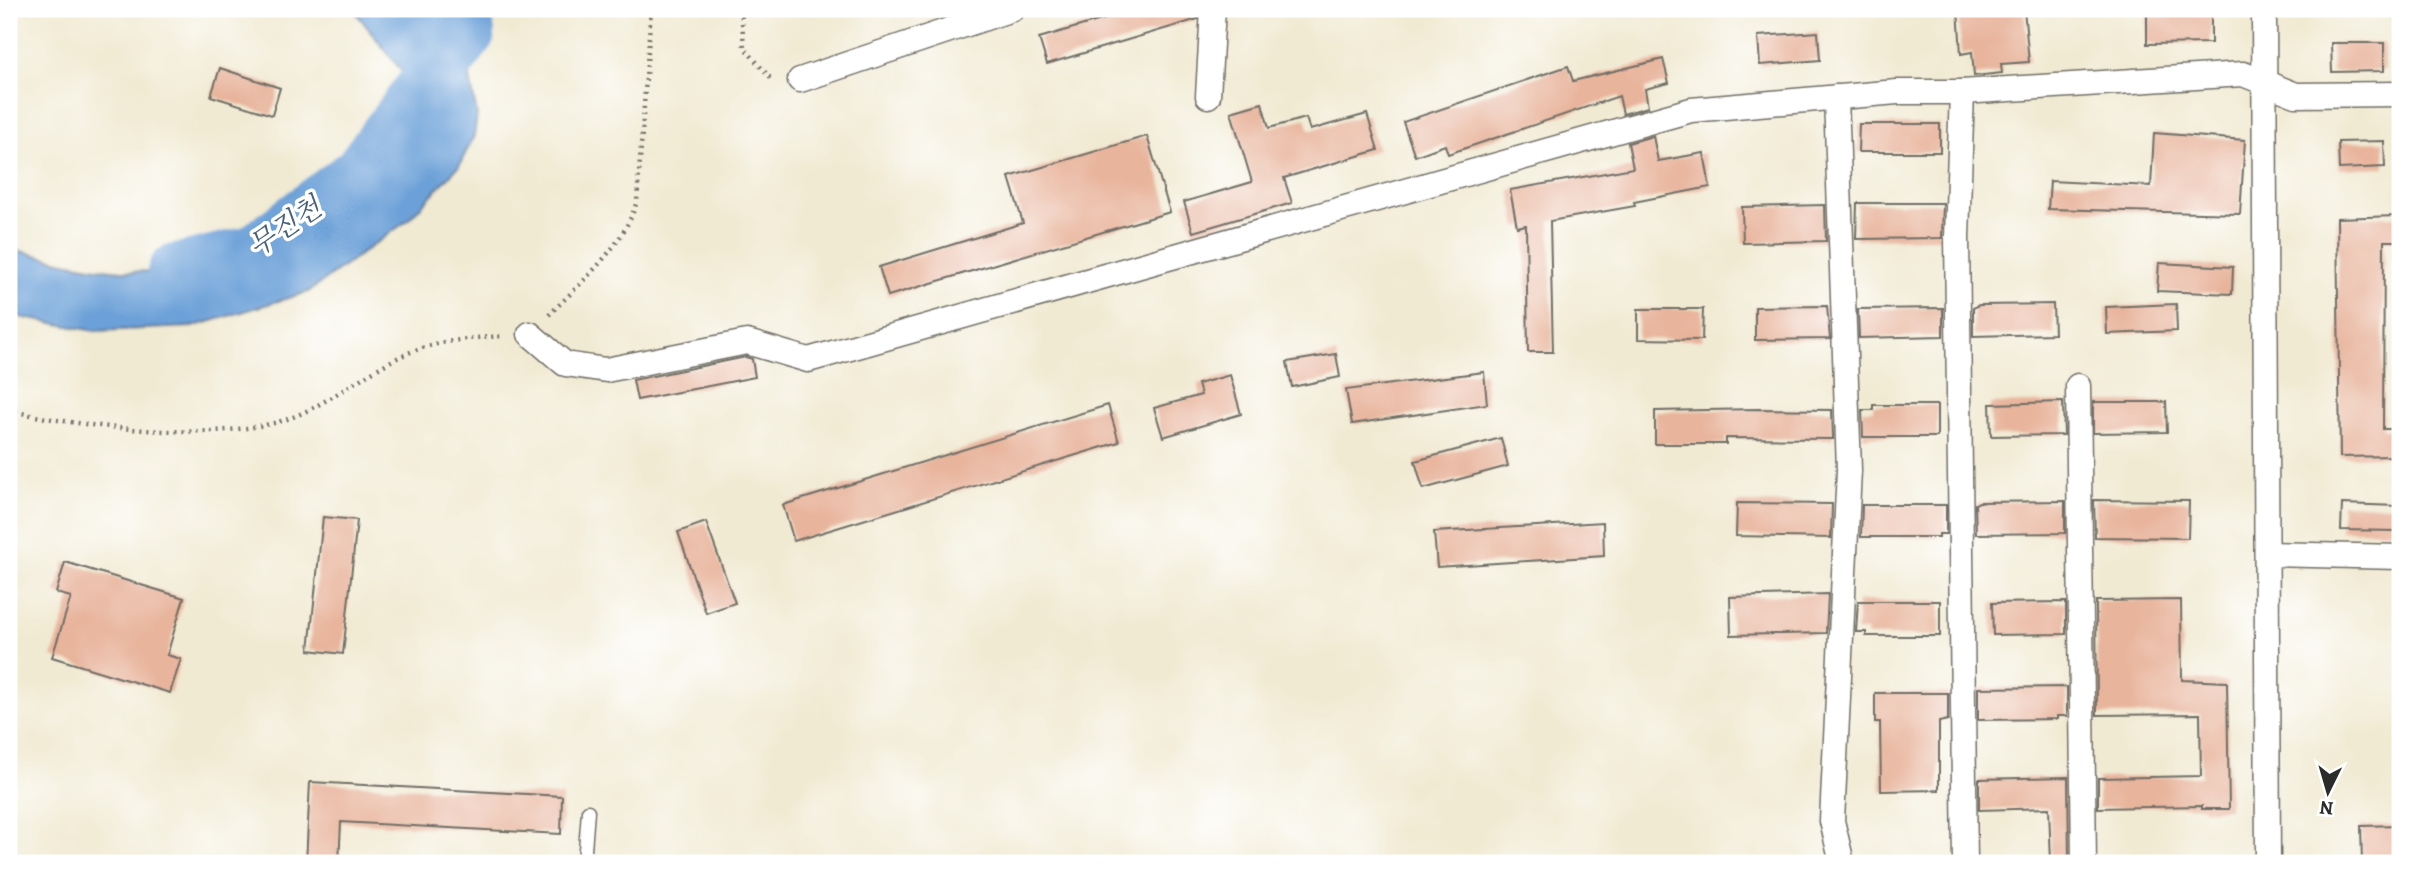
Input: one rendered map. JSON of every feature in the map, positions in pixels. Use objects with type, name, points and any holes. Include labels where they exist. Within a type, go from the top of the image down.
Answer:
[{"type":"street","points":[[800,80],[1012,9]]},
{"type":"street","points":[[1208,96],[1213,9]]},
{"type":"street","points":[[2264,9],[2269,554],[2268,863]]},
{"type":"street","points":[[530,334],[565,364],[606,370],[747,342],[808,360],[1691,110],[1898,92],[1962,92],[2243,74],[2296,95],[2400,94]]},
{"type":"street","points":[[1962,92],[1957,237],[1961,329],[1965,863]]},
{"type":"street","points":[[1836,97],[1849,470],[1832,821],[1842,863]]},
{"type":"street","points":[[2078,386],[2084,863]]},
{"type":"street","points":[[2269,554],[2400,557]]},
{"type":"lane","points":[[584,863],[588,811]]},
{"type":"path","points":[[9,410],[57,423],[105,428],[245,428],[292,418],[418,349],[456,341],[530,334],[606,256],[631,222],[637,201],[652,9]]},
{"type":"path","points":[[741,9],[744,47],[760,67],[769,77],[800,80]]},
{"type":"water","points":[[353,9],[476,9],[470,78],[477,115],[474,136],[459,166],[408,220],[308,292],[192,327],[95,331],[9,315],[9,248],[108,270],[174,270],[270,252],[325,233],[344,221],[363,200],[417,111],[411,83]]},
{"type":"building","points":[[1139,9],[1198,9],[1198,19],[1047,64],[1039,38]]},
{"type":"building","points":[[1958,9],[2024,9],[2029,62],[2001,64],[2002,73],[1974,76],[1972,52],[1961,54]]},
{"type":"building","points":[[2147,9],[2211,9],[2211,43],[2147,44]]},
{"type":"building","points":[[1818,32],[1820,60],[1760,65],[1758,36]]},
{"type":"building","points":[[2331,43],[2384,43],[2384,71],[2332,72]]},
{"type":"building","points":[[1663,59],[1669,83],[1645,89],[1648,107],[1623,114],[1619,96],[1448,154],[1445,145],[1415,156],[1403,122],[1568,66],[1573,81]]},
{"type":"building","points":[[220,68],[280,88],[272,115],[211,96]]},
{"type":"building","points":[[1262,103],[1269,128],[1306,118],[1310,130],[1367,114],[1378,150],[1284,178],[1292,203],[1193,232],[1184,202],[1252,182],[1231,112]]},
{"type":"building","points":[[1859,124],[1940,124],[1940,152],[1858,152]]},
{"type":"building","points":[[2154,133],[2245,140],[2240,214],[2048,209],[2050,181],[2151,186]]},
{"type":"building","points":[[1147,136],[1170,212],[888,296],[879,267],[1023,223],[1009,177]]},
{"type":"building","points":[[1653,136],[1658,161],[1704,153],[1710,187],[1634,202],[1635,206],[1550,221],[1553,352],[1528,352],[1526,225],[1517,227],[1510,190],[1633,168],[1628,143]]},
{"type":"building","points":[[2384,141],[2385,167],[2339,169],[2338,142]]},
{"type":"building","points":[[1857,203],[1943,203],[1942,238],[1856,239]]},
{"type":"building","points":[[1825,205],[1826,241],[1743,243],[1742,207]]},
{"type":"building","points":[[2396,216],[2397,241],[2384,241],[2383,429],[2393,429],[2394,456],[2340,457],[2337,218]]},
{"type":"building","points":[[2159,263],[2233,267],[2232,294],[2157,291]]},
{"type":"building","points":[[2053,304],[2054,334],[1973,336],[1973,308],[1979,305]]},
{"type":"building","points":[[2176,304],[2177,331],[2107,334],[2106,307]]},
{"type":"building","points":[[1827,306],[1830,339],[1755,340],[1755,307]]},
{"type":"building","points":[[1943,308],[1943,336],[1859,338],[1858,309]]},
{"type":"building","points":[[1638,309],[1703,309],[1702,340],[1638,339]]},
{"type":"building","points":[[1336,354],[1340,377],[1292,387],[1287,362]]},
{"type":"building","points":[[746,357],[752,359],[755,377],[637,400],[633,380]]},
{"type":"building","points":[[1484,372],[1487,404],[1352,424],[1346,390]]},
{"type":"building","points":[[1230,375],[1241,414],[1163,437],[1154,408],[1201,395],[1198,384]]},
{"type":"building","points":[[2063,402],[2064,435],[1991,436],[1990,404]]},
{"type":"building","points":[[2093,402],[2166,402],[2167,432],[2093,433]]},
{"type":"building","points":[[1108,405],[1119,442],[794,541],[783,505]]},
{"type":"building","points":[[1873,405],[1937,405],[1937,437],[1863,437],[1862,410],[1873,410]]},
{"type":"building","points":[[1832,410],[1833,439],[1726,438],[1726,444],[1655,444],[1655,411]]},
{"type":"building","points":[[1501,438],[1508,466],[1423,489],[1415,461]]},
{"type":"building","points":[[2094,500],[2189,501],[2188,538],[2095,537]]},
{"type":"building","points":[[2065,501],[2065,533],[1976,534],[1975,504],[1979,502]]},
{"type":"building","points":[[1737,503],[1832,504],[1831,538],[1736,536]]},
{"type":"building","points":[[2342,504],[2398,506],[2397,531],[2341,530]]},
{"type":"building","points":[[1862,505],[1946,505],[1946,534],[1939,534],[1939,537],[1861,537]]},
{"type":"building","points":[[323,517],[357,520],[343,654],[309,650]]},
{"type":"building","points":[[706,522],[735,603],[706,613],[678,532]]},
{"type":"building","points":[[1603,522],[1604,556],[1437,567],[1434,532]]},
{"type":"building","points":[[65,562],[184,598],[167,655],[181,659],[170,693],[52,657],[71,597],[56,593]]},
{"type":"building","points":[[1828,594],[1826,633],[1731,635],[1730,597]]},
{"type":"building","points":[[2181,600],[2182,680],[2227,682],[2229,809],[2202,809],[2202,806],[2098,808],[2098,778],[2201,776],[2200,714],[2097,715],[2096,601]]},
{"type":"building","points":[[1858,601],[1940,601],[1940,636],[1866,636],[1866,632],[1856,632]]},
{"type":"building","points":[[2066,602],[2066,634],[1993,635],[1992,603]]},
{"type":"building","points":[[2067,687],[2067,716],[2057,716],[2057,719],[1978,720],[1978,688]]},
{"type":"building","points":[[1875,693],[1948,693],[1948,720],[1939,722],[1939,790],[1881,791],[1880,722],[1875,722]]},
{"type":"building","points":[[2068,777],[2069,863],[2051,863],[2049,808],[1979,810],[1979,779]]},
{"type":"building","points":[[310,782],[562,796],[561,834],[341,822],[339,863],[306,863]]},
{"type":"building","points":[[2400,825],[2400,863],[2362,863],[2361,826]]},
{"type":"waterway","name":"무진천","points":[[176,273],[254,254],[360,174],[466,33],[456,9]]}]
